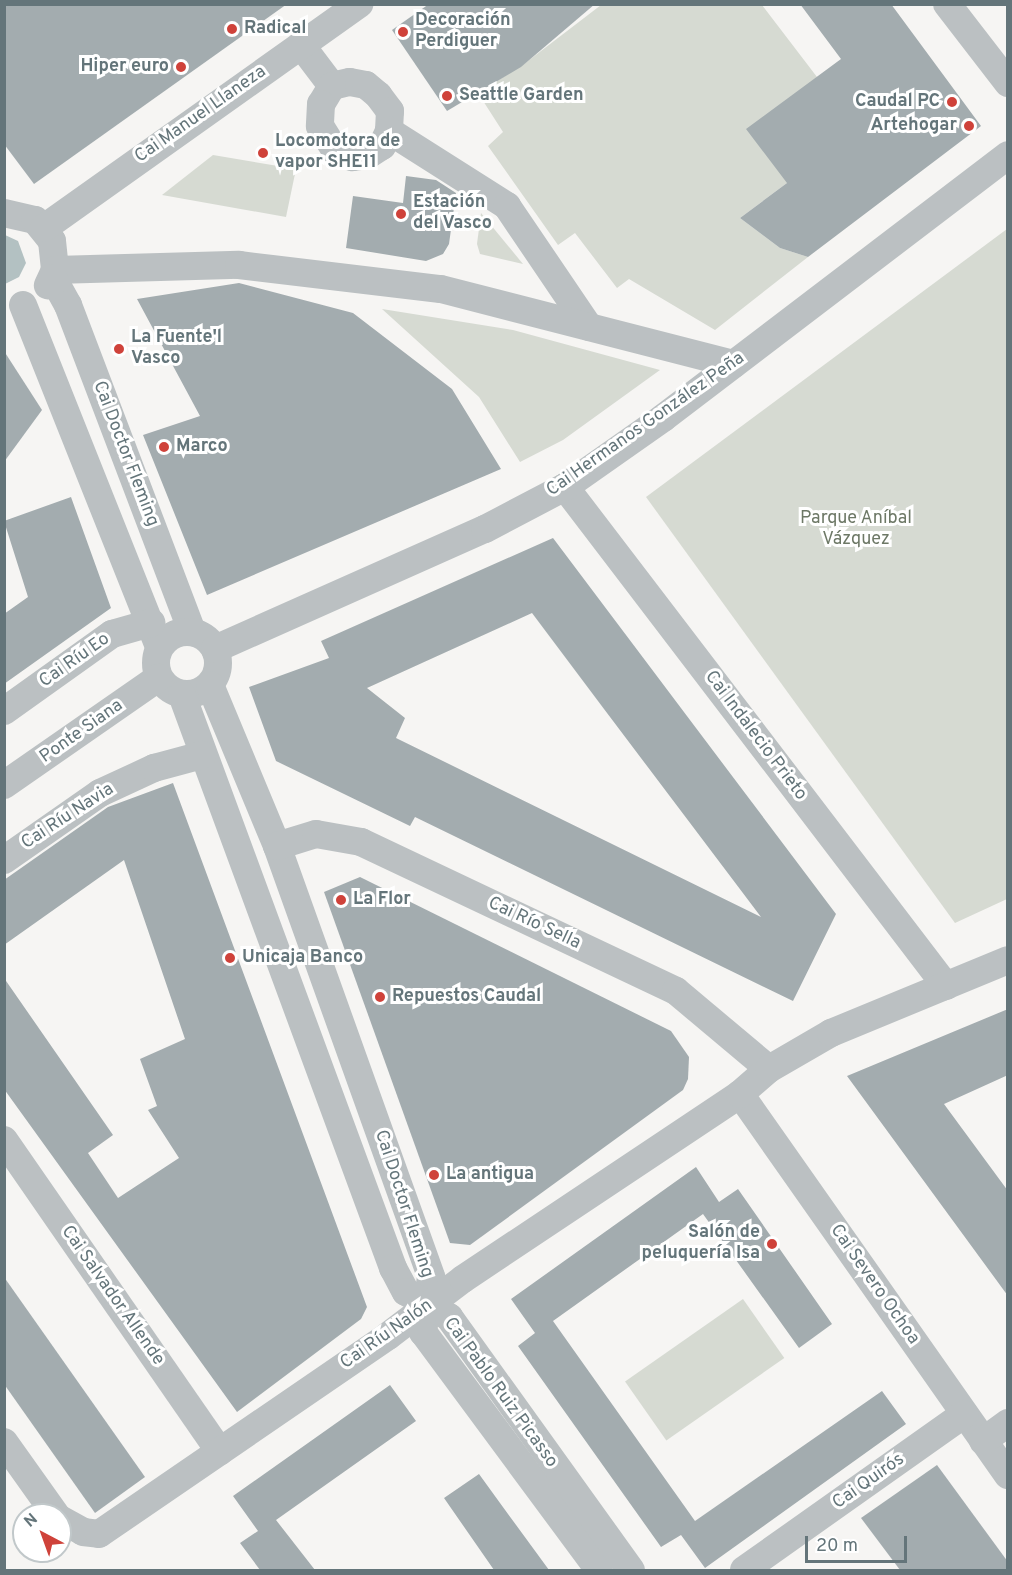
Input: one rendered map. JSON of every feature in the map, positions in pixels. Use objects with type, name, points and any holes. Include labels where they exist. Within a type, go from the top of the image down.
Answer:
[{"type":"street","name":"Cai Manuel Llaneza","points":[[44,228],[359,4]]},
{"type":"street","points":[[947,4],[1008,83]]},
{"type":"street","points":[[301,45],[332,86]]},
{"type":"street","points":[[350,82],[372,90],[390,111],[389,131],[382,146],[368,155],[352,157],[337,153],[320,126],[321,104],[332,86],[350,82]]},
{"type":"street","points":[[389,131],[507,206],[589,327]]},
{"type":"street","name":"Cai Hermanos González Peña","points":[[215,649],[485,529],[565,487],[734,364],[1008,155]]},
{"type":"street","points":[[7,208],[44,228]]},
{"type":"street","name":"Cai Doctor Fleming","points":[[44,228],[56,255],[54,274],[68,305],[192,632]]},
{"type":"street","points":[[14,306],[44,291],[54,274],[239,265],[441,289],[734,364]]},
{"type":"street","name":"Cai Doctor Fleming","points":[[14,306],[155,635],[155,668],[159,678]]},
{"type":"street","name":"Cai Indalecio Prieto","points":[[565,487],[946,986]]},
{"type":"street","points":[[155,635],[192,632],[215,649],[218,668],[210,685],[202,691],[182,695],[164,686],[159,678]]},
{"type":"street","name":"Cai Ríu Eo","points":[[4,711],[112,634],[155,635]]},
{"type":"street","name":"Ponte Siana","points":[[4,785],[159,678]]},
{"type":"street","name":"Cai Doctor Fleming","points":[[182,695],[202,755],[393,1268],[406,1292],[428,1306],[431,1277],[277,846],[210,685]]},
{"type":"street","name":"Cai Ríu Navia","points":[[4,860],[100,793],[154,768],[202,755]]},
{"type":"street","name":"Cai Río Sella","points":[[277,846],[316,834],[361,842],[676,991],[769,1069]]},
{"type":"street","name":"Cai Ríu Nalón","points":[[72,1526],[83,1532],[99,1534],[220,1452],[464,1279],[740,1094],[769,1069],[831,1033],[1008,960]]},
{"type":"street","name":"Cai Severo Ochoa","points":[[740,1094],[1008,1475]]},
{"type":"street","name":"Cai Salvador Allende","points":[[4,1140],[220,1452]]},
{"type":"street","name":"Cai Pablo Ruiz Picasso","points":[[598,1570],[423,1332],[428,1306],[449,1317],[631,1570]]},
{"type":"street","name":"Cai Quirós","points":[[748,1569],[964,1414]]},
{"type":"street","points":[[983,1441],[1008,1423]]},
{"type":"street","points":[[4,1442],[47,1503]]},
{"type":"green space","points":[[601,5],[762,5],[817,77],[787,183],[740,218],[780,248],[808,257],[715,330],[629,279],[617,288],[575,233],[558,245],[488,146],[503,132],[478,93],[524,64]]},
{"type":"green space","points":[[213,155],[296,169],[286,217],[162,195]]},
{"type":"green space","points":[[481,213],[523,264],[480,254],[477,244]]},
{"type":"green space","name":"Parque Aníbal Vázquez","points":[[1007,229],[1007,899],[955,923],[646,497]]},
{"type":"green space","points":[[382,309],[513,330],[660,370],[563,440],[520,462],[479,397]]},
{"type":"green space","points":[[743,1299],[784,1358],[666,1441],[625,1382]]},
{"type":"shaded area","points":[[5,235],[18,241],[26,263],[19,277],[5,284]]},
{"type":"building","points":[[4,4],[287,4],[34,184],[4,144]]},
{"type":"building","points":[[429,4],[595,4],[521,67],[447,111],[392,30]]},
{"type":"building","points":[[800,4],[891,4],[981,126],[808,257],[780,248],[740,218],[787,183],[746,129],[841,59]]},
{"type":"building","name":"Estación del Vasco","points":[[406,176],[436,180],[456,193],[449,244],[443,254],[426,261],[346,248],[353,196],[403,203]]},
{"type":"building","points":[[239,283],[353,313],[452,389],[501,469],[207,595],[143,435],[200,416],[137,299]]},
{"type":"building","points":[[4,351],[42,410],[4,462]]},
{"type":"building","points":[[71,497],[111,608],[4,684],[4,614],[28,597],[4,521]]},
{"type":"building","points":[[553,538],[836,914],[793,1001],[415,817],[410,826],[276,761],[249,687],[329,658],[321,641]],"holes":[[[532,613],[761,917],[396,738],[405,718],[367,688]]]},
{"type":"building","points":[[173,783],[367,1307],[361,1319],[237,1412],[4,1089],[4,978],[113,1135],[88,1153],[118,1198],[179,1158],[148,1110],[157,1106],[140,1059],[185,1039],[124,860],[4,945],[4,880],[108,807]]},
{"type":"building","points":[[360,877],[671,1031],[689,1057],[688,1079],[683,1090],[470,1245],[450,1243],[324,892]]},
{"type":"building","points":[[1008,1009],[1008,1075],[944,1104],[1008,1191],[1008,1296],[847,1076]]},
{"type":"building","points":[[696,1167],[719,1202],[738,1189],[832,1324],[799,1348],[703,1214],[553,1321],[695,1521],[882,1391],[906,1424],[705,1568],[681,1535],[661,1547],[518,1346],[535,1333],[511,1299]]},
{"type":"building","points":[[4,1277],[145,1477],[95,1513],[4,1384]]},
{"type":"building","points":[[390,1385],[416,1421],[276,1520],[315,1570],[260,1570],[240,1543],[258,1531],[233,1496]]},
{"type":"building","points":[[937,1465],[1008,1562],[1008,1570],[900,1570],[861,1518]]},
{"type":"building","points":[[479,1474],[549,1570],[494,1570],[444,1498]]},
{"type":"place","name":"Radical","points":[[232,29]]},
{"type":"place","name":"Decoración Perdiguer","points":[[403,32]]},
{"type":"place","name":"Hiper euro","points":[[181,67]]},
{"type":"place","name":"Seattle Garden","points":[[447,96]]},
{"type":"place","name":"Caudal PC","points":[[952,102]]},
{"type":"place","name":"Artehogar","points":[[969,126]]},
{"type":"place","name":"Locomotora de vapor SHE11","points":[[263,153]]},
{"type":"place","name":"Estación del Vasco","points":[[401,214]]},
{"type":"place","name":"La Fuente'l Vasco","points":[[119,349]]},
{"type":"place","name":"Marco","points":[[164,447]]},
{"type":"place","name":"La Flor","points":[[341,900]]},
{"type":"place","name":"Unicaja Banco","points":[[230,958]]},
{"type":"place","name":"Repuestos Caudal","points":[[380,997]]},
{"type":"place","name":"La antigua","points":[[434,1175]]},
{"type":"place","name":"Salón de peluquería Isa","points":[[772,1244]]}]
